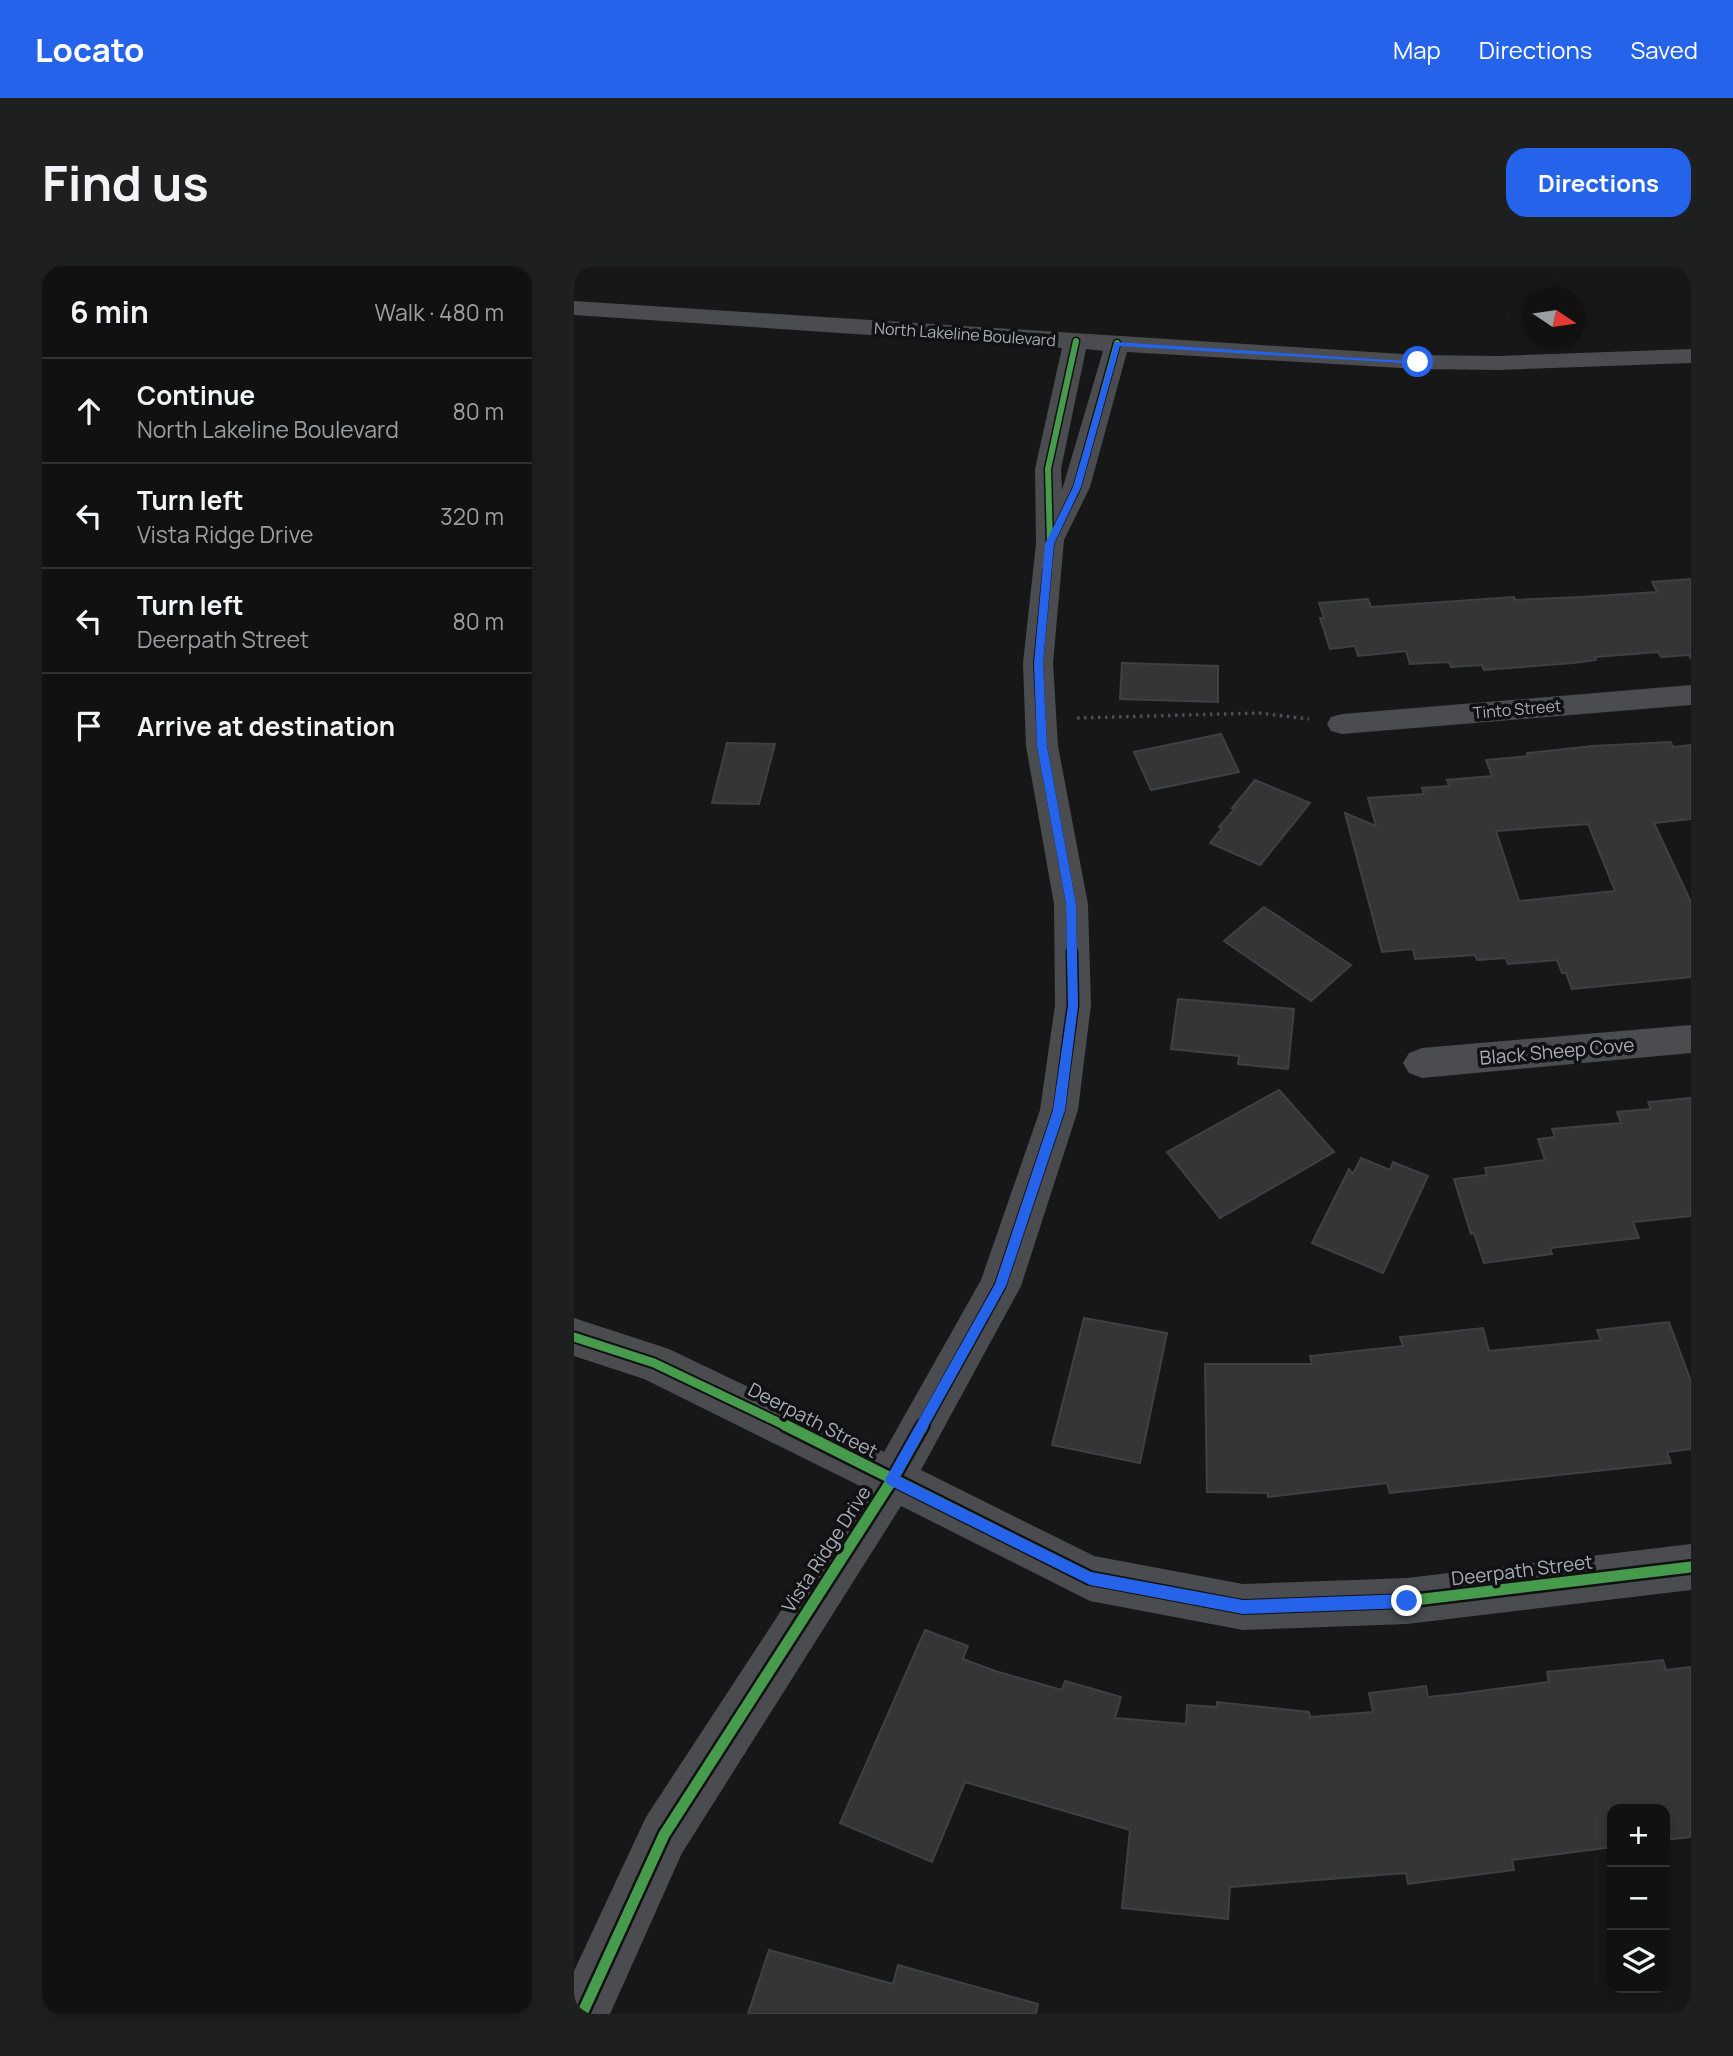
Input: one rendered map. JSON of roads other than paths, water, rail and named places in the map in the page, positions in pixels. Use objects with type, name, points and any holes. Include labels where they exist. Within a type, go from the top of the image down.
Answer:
[{"type":"street","name":"North Lakeline Boulevard","points":[[574,308],[1418,362],[1499,363],[1691,356]]},
{"type":"street","name":"Vista Ridge Drive","points":[[582,2014],[664,1835],[892,1480],[1000,1286],[1059,1110],[1073,1006],[1071,904],[1042,746],[1038,663],[1049,544],[1048,469],[1076,341]]},
{"type":"street","name":"Vista Ridge Drive","points":[[1049,544],[1077,487],[1117,343]]},
{"type":"street","name":"Tinto Street","points":[[1342,723],[1691,695]]},
{"type":"street","name":"Black Sheep Cove","points":[[1422,1063],[1691,1039]]},
{"type":"street","name":"Deerpath Street","points":[[574,1337],[654,1363],[736,1399],[1090,1578],[1243,1607],[1407,1601],[1691,1567]]}]
